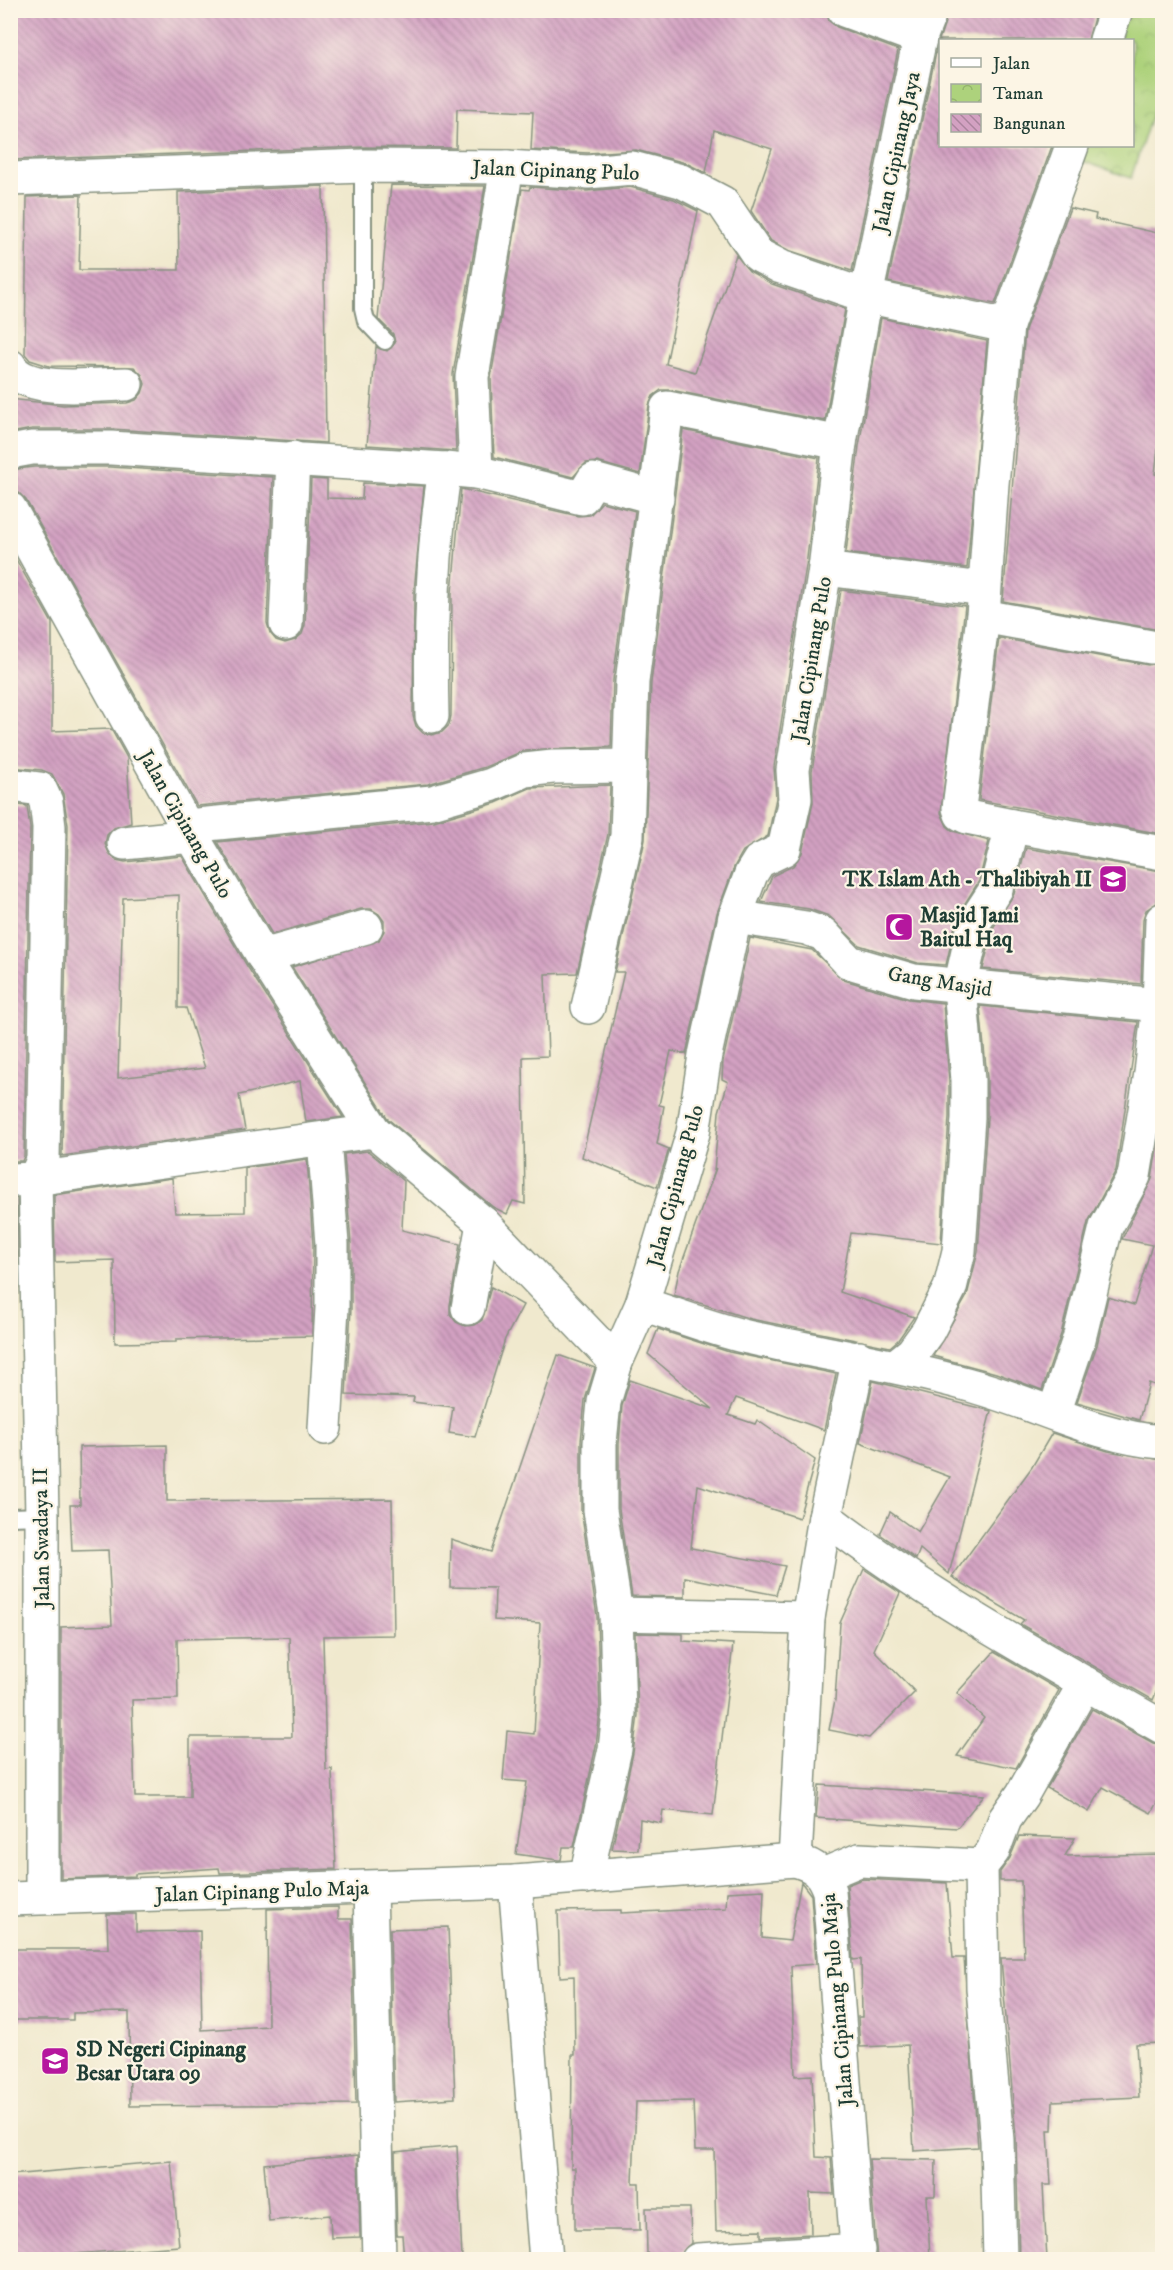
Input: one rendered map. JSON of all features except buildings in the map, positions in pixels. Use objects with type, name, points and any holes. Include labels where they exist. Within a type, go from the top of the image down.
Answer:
[{"type":"street","points":[[844,10],[925,24]]},
{"type":"street","points":[[1106,39],[1116,10]]},
{"type":"street","name":"Jalan Cipinang Jaya","points":[[866,296],[925,24]]},
{"type":"street","points":[[1072,147],[1008,326],[983,602],[959,808],[961,814],[967,817],[1162,852]]},
{"type":"street","name":"Jalan Cipinang Pulo","points":[[10,179],[363,166],[507,167],[588,172],[632,168],[681,181],[723,203],[758,255],[781,267],[866,296],[840,443],[825,569],[793,770],[795,799],[784,849],[759,861],[751,873],[735,917],[705,1055],[693,1133],[642,1304],[616,1362],[604,1402],[600,1478],[603,1544],[616,1614],[619,1713],[615,1749],[586,1877]]},
{"type":"street","points":[[432,716],[430,652],[436,543],[461,470],[472,377],[507,167]]},
{"type":"street","points":[[866,296],[1008,326]]},
{"type":"street","points":[[10,366],[22,379],[40,385],[126,384]]},
{"type":"street","points":[[588,1007],[627,836],[632,682],[668,408],[840,443]]},
{"type":"street","points":[[10,452],[32,448],[111,448],[293,458],[461,470],[582,498],[593,480],[657,498]]},
{"type":"street","points":[[286,624],[293,458]]},
{"type":"street","name":"Jalan Cipinang Pulo","points":[[10,509],[189,831],[374,1131],[483,1223],[616,1362]]},
{"type":"street","points":[[825,569],[983,602],[1151,647]]},
{"type":"street","points":[[124,843],[189,831],[432,802],[491,785],[525,770],[553,767],[630,766]]},
{"type":"street","name":"Jalan Swadaya II","points":[[10,785],[40,789],[46,802],[49,826],[43,1160],[23,1179],[26,1898]]},
{"type":"street","points":[[897,1365],[912,1353],[928,1331],[950,1288],[959,1251],[968,1118],[968,1080],[960,987],[975,921],[996,889],[1012,826]]},
{"type":"street","name":"Gang Masjid","points":[[735,917],[806,928],[824,934],[849,962],[914,981],[1159,1005]]},
{"type":"street","points":[[1054,1413],[1079,1339],[1106,1227],[1134,1176],[1157,1074],[1162,926]]},
{"type":"street","points":[[264,956],[366,927]]},
{"type":"street","points":[[23,1179],[374,1131]]},
{"type":"street","points":[[324,1139],[332,1244],[332,1308],[325,1428]]},
{"type":"street","points":[[468,1308],[483,1223]]},
{"type":"street","points":[[642,1304],[744,1336],[897,1365],[1012,1396],[1131,1439],[1162,1442]]},
{"type":"street","points":[[859,1358],[825,1517],[808,1618],[809,1867],[859,1860],[981,1866]]},
{"type":"street","points":[[825,1517],[856,1541],[1013,1642],[1162,1728]]},
{"type":"street","points":[[616,1614],[808,1618]]},
{"type":"street","points":[[1000,2259],[996,2140],[983,1988],[981,1866],[993,1851],[1005,1819],[1022,1795],[1086,1683]]},
{"type":"street","name":"Jalan Cipinang Pulo Maja","points":[[26,1898],[369,1888],[809,1867],[829,1891],[858,2255]]},
{"type":"street","points":[[514,1882],[546,2259]]},
{"type":"street","points":[[369,1888],[379,2259]]},
{"type":"street","points":[[698,2259],[858,2255]]},
{"type":"lane","points":[[363,166],[363,308],[366,321],[385,341]]},
{"type":"green space","points":[[1123,11],[1162,11],[1162,83],[1131,178],[1073,158],[1078,147],[1134,147],[1134,39],[1113,39]]},
{"type":"place","name":"TK Islam Ath - Thalibiyah II","points":[[1113,879]]},
{"type":"place","name":"Masjid Jami Baitul Haq","points":[[899,927]]},
{"type":"place","name":"SD Negeri Cipinang Besar Utara 09","points":[[55,2061]]}]
